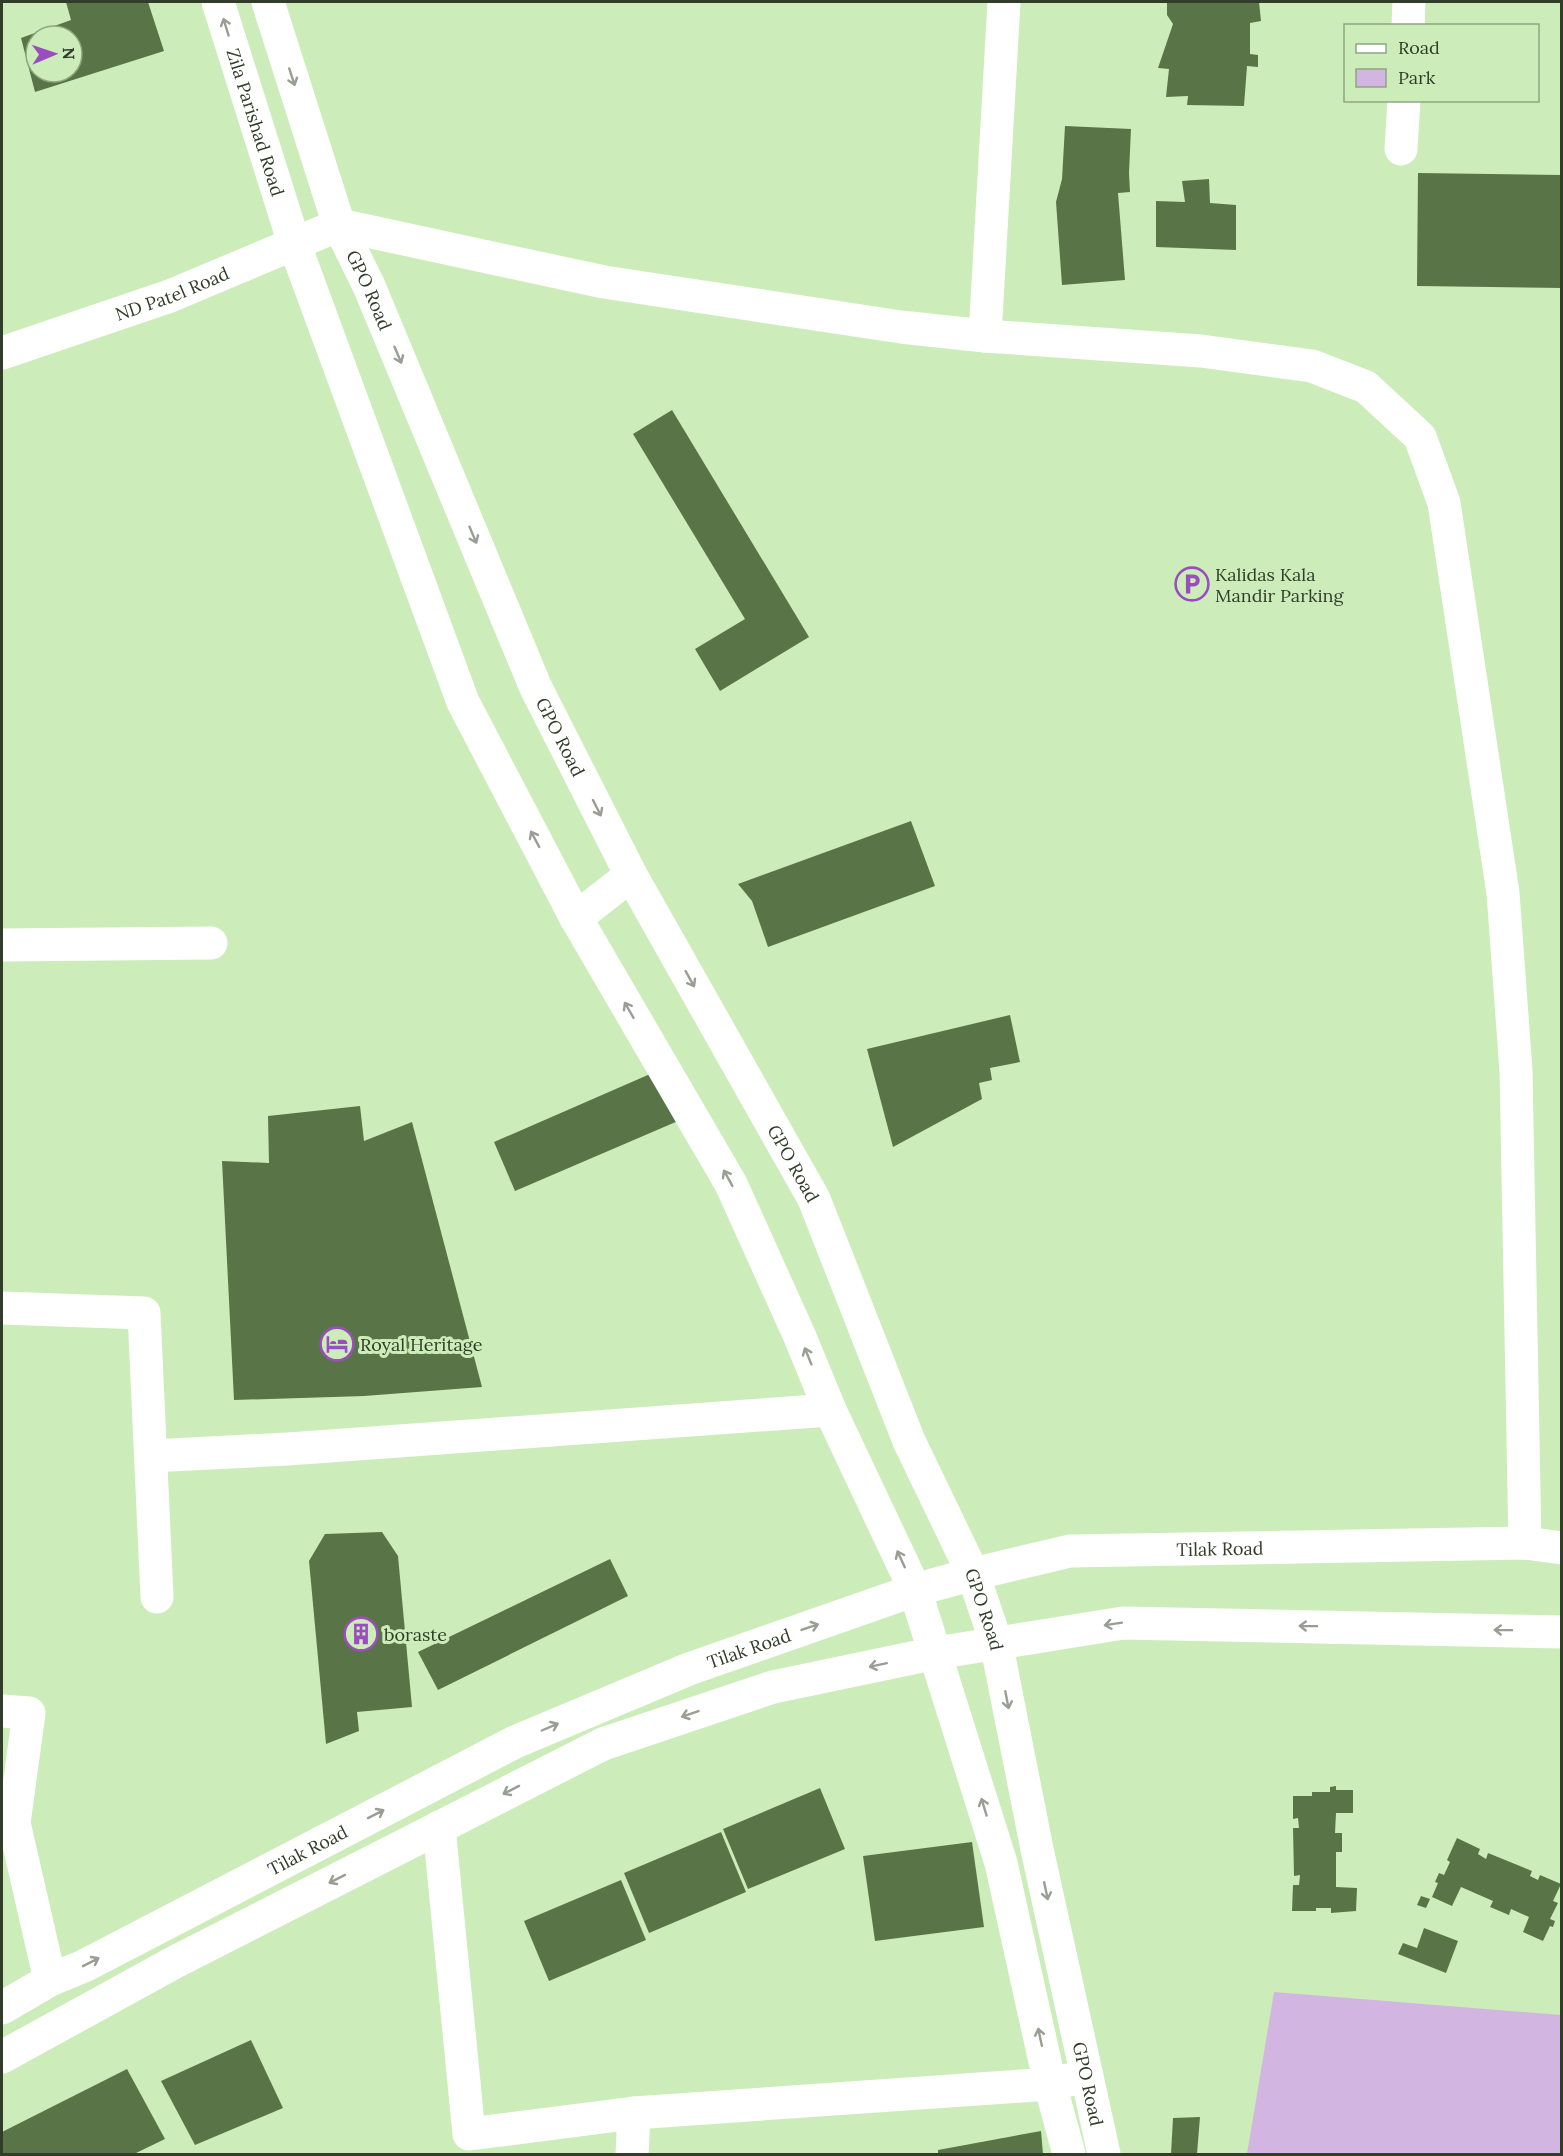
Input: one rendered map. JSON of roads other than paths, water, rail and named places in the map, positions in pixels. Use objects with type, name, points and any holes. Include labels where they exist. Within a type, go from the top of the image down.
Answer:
[{"type":"street","name":"Zila Parishad Road","points":[[219,2],[294,243]]},
{"type":"street","points":[[268,2],[339,225],[604,282],[901,327],[985,336],[1201,351],[1312,366],[1366,387],[1420,436],[1444,503],[1503,893],[1516,1071],[1525,1543]]},
{"type":"street","points":[[985,336],[1004,2]]},
{"type":"street","points":[[1408,24],[1409,2]]},
{"type":"street","points":[[1401,149],[1404,102]]},
{"type":"street","name":"ND Patel Road","points":[[2,353],[170,296],[339,225]]},
{"type":"street","name":"GPO Road","points":[[339,225],[369,286],[536,688],[632,876],[814,1199],[909,1441],[973,1574],[996,1642],[1055,1931],[1104,2154]]},
{"type":"street","name":"GPO Road","points":[[294,243],[463,702],[576,918],[731,1184],[796,1327],[830,1410],[915,1590],[1001,1863],[1050,2084],[1069,2154]]},
{"type":"street","points":[[576,918],[632,876]]},
{"type":"street","points":[[2,945],[211,943]]},
{"type":"street","points":[[2,1308],[144,1313],[157,1597]]},
{"type":"street","points":[[151,1456],[288,1449],[830,1410]]},
{"type":"street","name":"Tilak Road","points":[[2,2008],[50,1980],[84,1966],[515,1742],[689,1669],[915,1590],[1070,1551],[1525,1543],[1562,1548]]},
{"type":"street","points":[[2,2057],[186,1957],[603,1744],[773,1687],[996,1642],[1124,1623],[1562,1632]]},
{"type":"street","points":[[2,1711],[28,1713],[14,1823],[50,1980]]},
{"type":"street","points":[[439,1827],[469,2134],[634,2113],[1050,2084],[1087,2076]]},
{"type":"street","points":[[1019,1940],[1055,1931]]},
{"type":"street","points":[[632,2154],[634,2113]]},
{"type":"place","name":"Kalidas Kala Mandir Parking","points":[[1192,584]]},
{"type":"place","name":"Royal Heritage","points":[[337,1344]]},
{"type":"place","name":"boraste","points":[[361,1634]]}]
